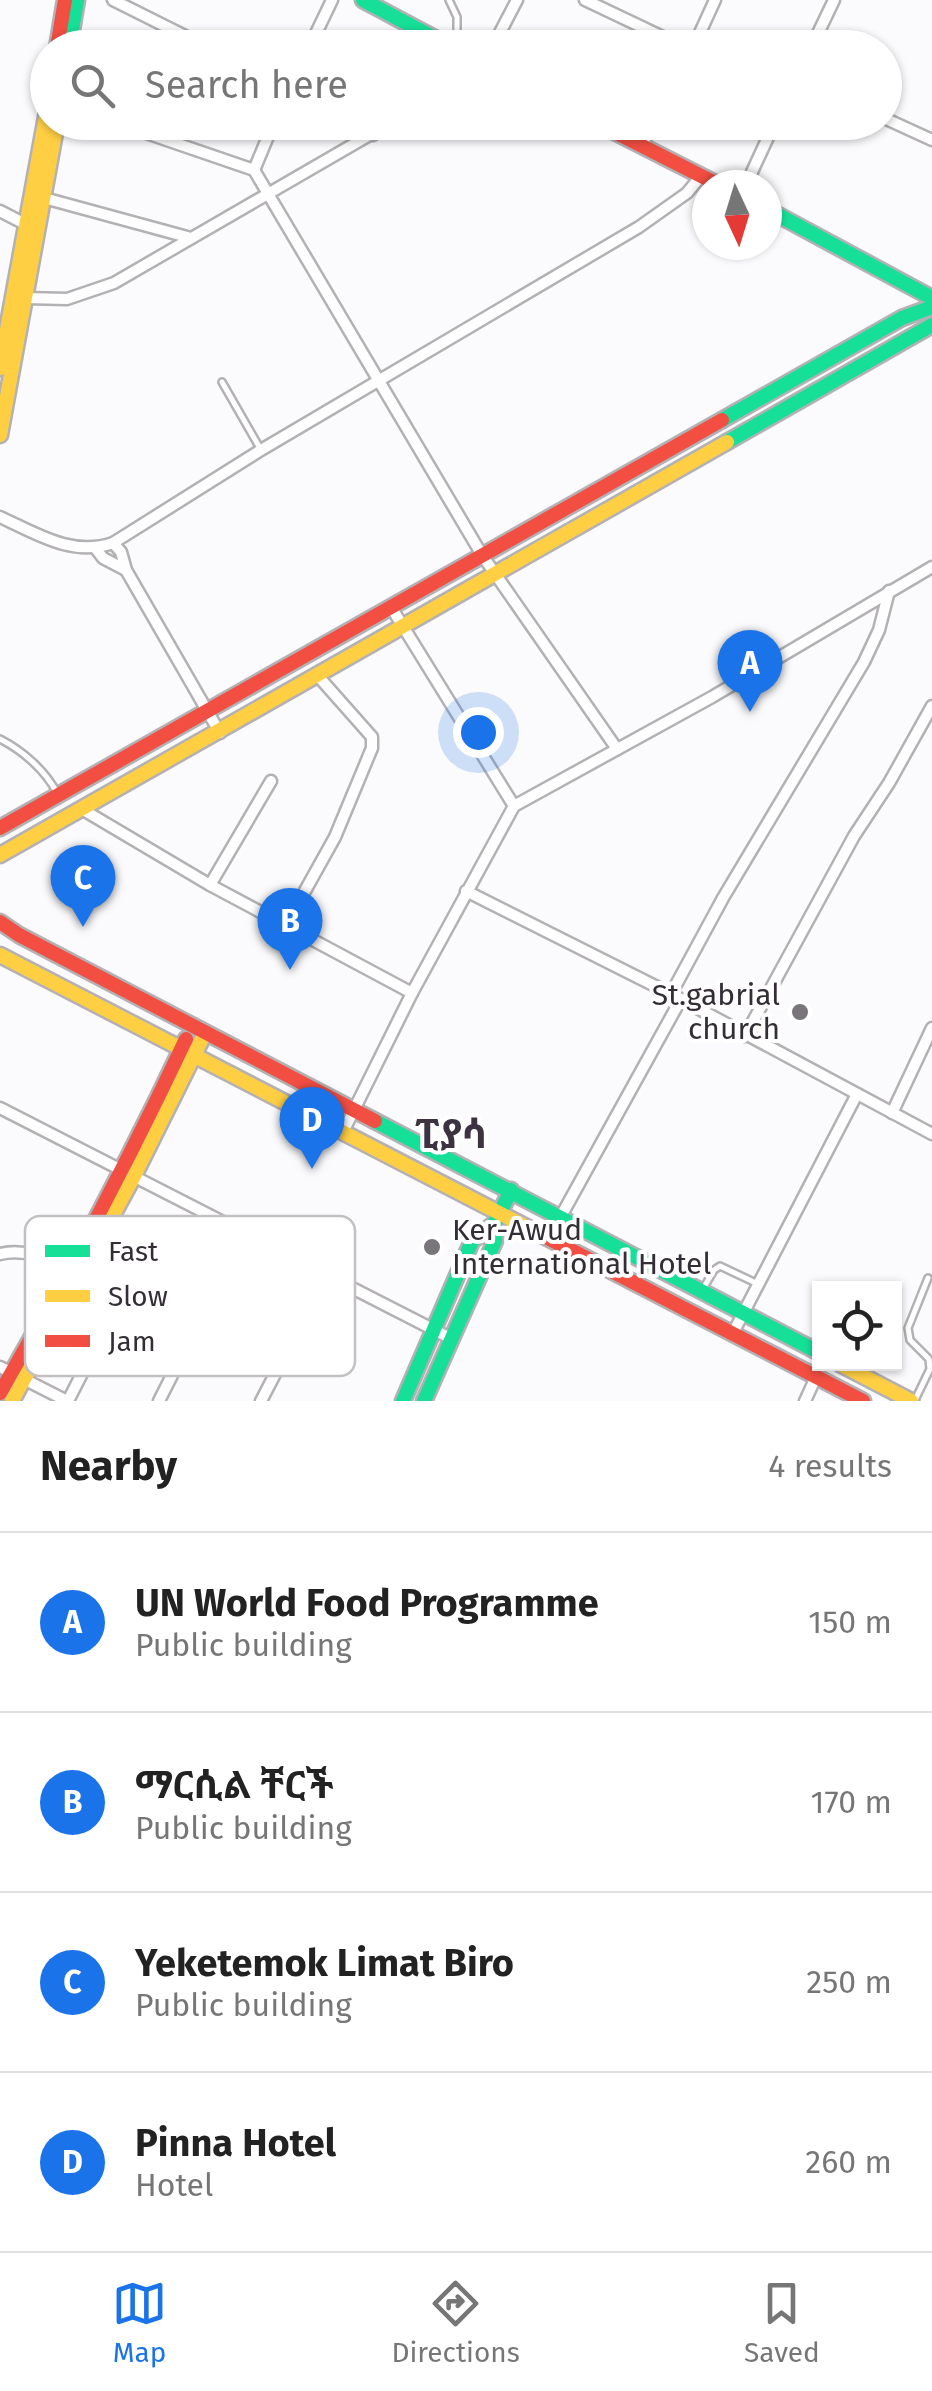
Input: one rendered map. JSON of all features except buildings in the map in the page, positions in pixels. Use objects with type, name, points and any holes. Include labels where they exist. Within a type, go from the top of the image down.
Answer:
[{"type":"main road","points":[[60,30],[65,0]]},
{"type":"main road","points":[[72,30],[77,0]]},
{"type":"main road","points":[[367,1],[421,30]]},
{"type":"main road","points":[[0,368],[42,140]]},
{"type":"main road","points":[[0,434],[13,295],[44,198],[54,140]]},
{"type":"main road","points":[[628,140],[692,172]]},
{"type":"main road","points":[[782,217],[932,298]]},
{"type":"main road","points":[[0,828],[902,318],[932,306]]},
{"type":"main road","points":[[0,855],[932,325]]},
{"type":"main road","points":[[664,452],[674,470]]},
{"type":"main road","points":[[0,922],[199,1030],[812,1349]]},
{"type":"main road","points":[[0,956],[343,1132],[498,1218],[733,1332],[863,1401]]},
{"type":"main road","points":[[103,1216],[199,1030]]},
{"type":"main road","points":[[103,1216],[127,1175]]},
{"type":"main road","points":[[424,1401],[495,1241],[498,1218],[511,1190]]},
{"type":"main road","points":[[403,1401],[472,1241],[498,1218]]},
{"type":"main road","points":[[12,1401],[12,1373],[25,1350]]},
{"type":"main road","points":[[0,1392],[25,1351]]},
{"type":"main road","points":[[854,1371],[913,1401]]},
{"type":"street","points":[[113,0],[173,30]]},
{"type":"street","points":[[318,30],[332,0]]},
{"type":"street","points":[[502,30],[518,0]]},
{"type":"street","points":[[584,0],[650,30]]},
{"type":"street","points":[[699,30],[715,0]]},
{"type":"street","points":[[820,30],[834,0]]},
{"type":"street","points":[[902,126],[932,140]]},
{"type":"street","points":[[166,140],[254,170],[482,554],[618,748]]},
{"type":"street","points":[[254,170],[266,140]]},
{"type":"street","points":[[13,295],[67,299],[87,294],[364,140]]},
{"type":"street","points":[[641,147],[645,140]]},
{"type":"street","points":[[753,170],[767,140]]},
{"type":"street","points":[[0,518],[65,546],[96,549],[113,543],[261,450],[638,227],[692,188]]},
{"type":"street","points":[[44,198],[190,238]]},
{"type":"street","points":[[0,211],[26,224]]},
{"type":"street","points":[[113,543],[122,552],[126,570],[220,733]]},
{"type":"street","points":[[96,549],[126,570]]},
{"type":"street","points":[[343,1132],[412,993],[514,806],[728,688],[932,568]]},
{"type":"street","points":[[560,1218],[676,997],[723,898],[864,662],[879,630],[889,590]]},
{"type":"street","points":[[391,607],[514,806]]},
{"type":"street","points":[[286,925],[334,837],[372,748],[372,737],[318,676]]},
{"type":"street","points":[[745,1036],[854,836],[932,706]]},
{"type":"street","points":[[210,885],[272,781]]},
{"type":"street","points":[[80,808],[210,885],[412,993]]},
{"type":"street","points":[[466,891],[676,997],[932,1134]]},
{"type":"street","points":[[892,1113],[932,1028]]},
{"type":"street","points":[[733,1332],[857,1094]]},
{"type":"street","points":[[0,1108],[206,1216]]},
{"type":"street","points":[[0,1254],[25,1252]]},
{"type":"street","points":[[355,1291],[450,1338]]},
{"type":"street","points":[[12,1373],[68,1401],[81,1376]]},
{"type":"street","points":[[159,1401],[172,1376]]},
{"type":"street","points":[[262,1401],[275,1376]]},
{"type":"street","points":[[805,1401],[816,1377]]},
{"type":"lane","points":[[448,0],[457,16],[456,30]]},
{"type":"lane","points":[[222,382],[261,450]]},
{"type":"lane","points":[[0,739],[44,774],[58,796]]},
{"type":"lane","points":[[701,1291],[720,1266],[758,1284]]},
{"type":"lane","points":[[913,1401],[930,1369],[929,1359],[910,1340],[908,1328],[928,1278]]},
{"type":"traffic: fast","points":[[72,30],[77,0]]},
{"type":"traffic: fast","points":[[363,0],[419,30]]},
{"type":"traffic: fast","points":[[782,217],[932,298]]},
{"type":"traffic: fast","points":[[722,420],[902,318],[932,307]]},
{"type":"traffic: fast","points":[[727,442],[932,325]]},
{"type":"traffic: fast","points":[[375,1121],[812,1349]]},
{"type":"traffic: fast","points":[[424,1401],[495,1241],[495,1223],[511,1190]]},
{"type":"traffic: fast","points":[[403,1401],[472,1241],[495,1223]]},
{"type":"traffic: slow","points":[[0,368],[42,140]]},
{"type":"traffic: slow","points":[[0,435],[54,140]]},
{"type":"traffic: slow","points":[[0,855],[727,442]]},
{"type":"traffic: slow","points":[[0,955],[536,1232]]},
{"type":"traffic: slow","points":[[112,1216],[205,1033]]},
{"type":"traffic: slow","points":[[853,1371],[911,1401]]},
{"type":"traffic: slow","points":[[12,1401],[26,1376]]},
{"type":"traffic: jam","points":[[60,30],[65,0]]},
{"type":"traffic: jam","points":[[630,140],[692,171]]},
{"type":"traffic: jam","points":[[0,828],[722,420]]},
{"type":"traffic: jam","points":[[0,922],[375,1121]]},
{"type":"traffic: jam","points":[[98,1216],[186,1039]]},
{"type":"traffic: jam","points":[[536,1232],[863,1401]]},
{"type":"traffic: jam","points":[[0,1393],[25,1349]]},
{"type":"place","name":"UN World Food Programme","points":[[750,712]]},
{"type":"place","name":"Yeketemok Limat Biro","points":[[83,927]]},
{"type":"place","name":"ማርሲል ቸርች","points":[[290,970]]},
{"type":"place","name":"St.gabrial church","points":[[800,1012]]},
{"type":"place","name":"Pinna Hotel","points":[[312,1169]]},
{"type":"place","name":"Ker-Awud International Hotel","points":[[432,1247]]},
{"type":"district","name":"ፒያሳ","points":[[451,1135]]}]
